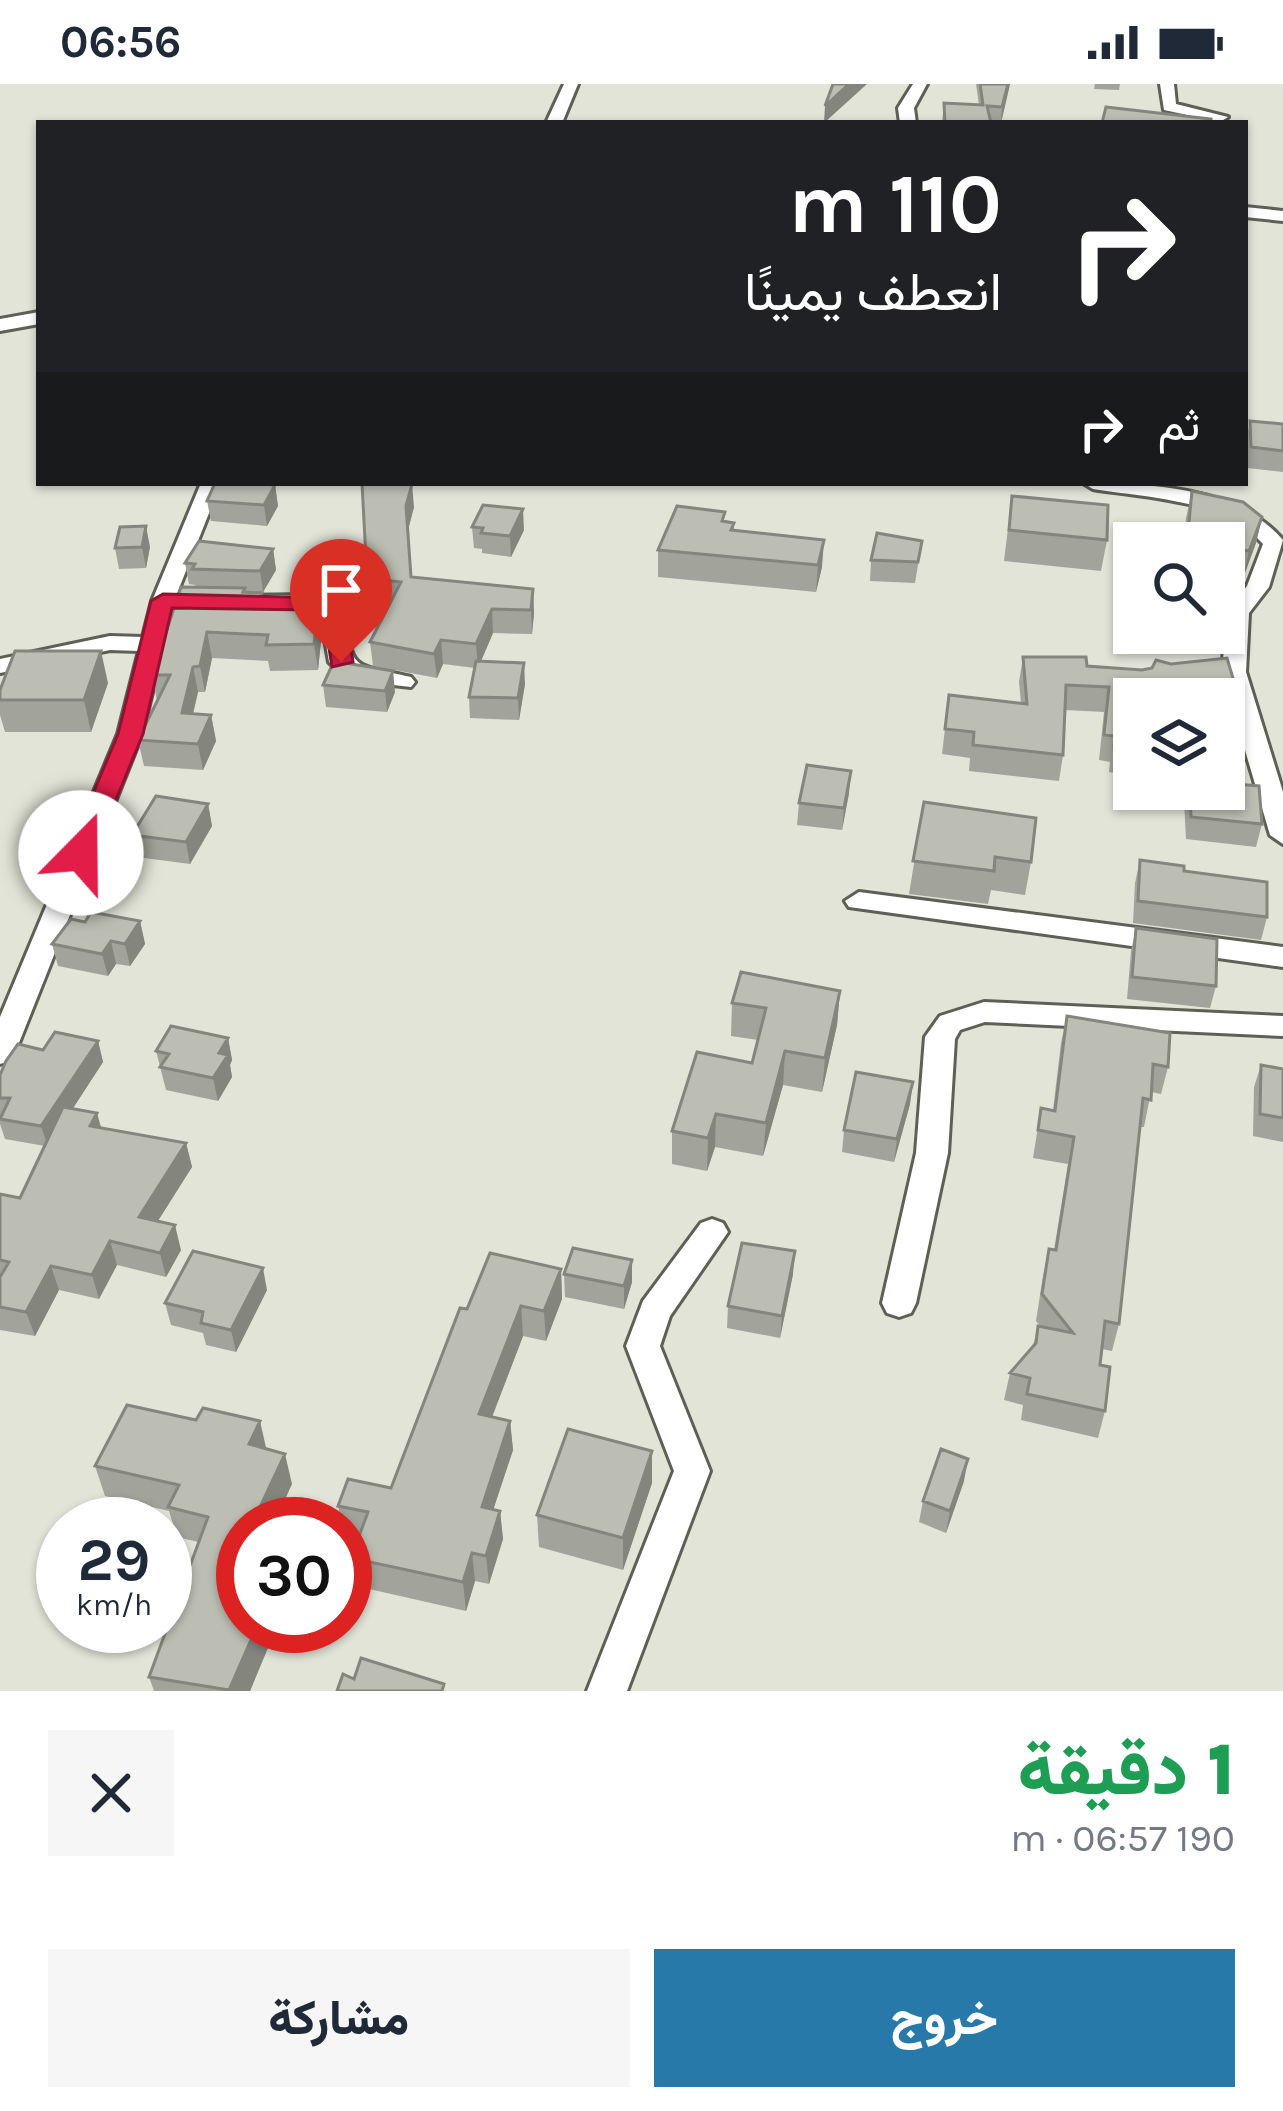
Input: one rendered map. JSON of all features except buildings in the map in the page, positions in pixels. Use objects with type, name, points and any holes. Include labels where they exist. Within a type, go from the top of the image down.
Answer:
[{"type":"street","points":[[555,120],[571,84]]},
{"type":"street","points":[[908,120],[906,108],[920,84]]},
{"type":"street","points":[[1167,84],[1169,107],[1220,118]]},
{"type":"street","points":[[1248,212],[1283,216]]},
{"type":"street","points":[[0,325],[36,319]]},
{"type":"street","points":[[0,1053],[8,1012],[130,734],[155,644],[184,602],[210,486]]},
{"type":"street","points":[[1107,486],[1232,512],[1274,527],[1274,543],[1258,587],[1238,612],[1234,672],[1283,835]]},
{"type":"street","points":[[184,602],[310,602],[331,607],[341,662],[356,675],[403,682]]},
{"type":"street","points":[[0,666],[110,643],[155,644]]},
{"type":"street","points":[[859,901],[1283,957]]},
{"type":"street","points":[[899,1303],[932,1154],[940,1037],[950,1023],[984,1012],[1283,1026]]},
{"type":"street","points":[[607,1691],[692,1471],[643,1346],[655,1311],[712,1232]]},
{"type":"route","points":[[81,853],[130,734],[163,601],[322,603],[335,612],[341,662]]}]
